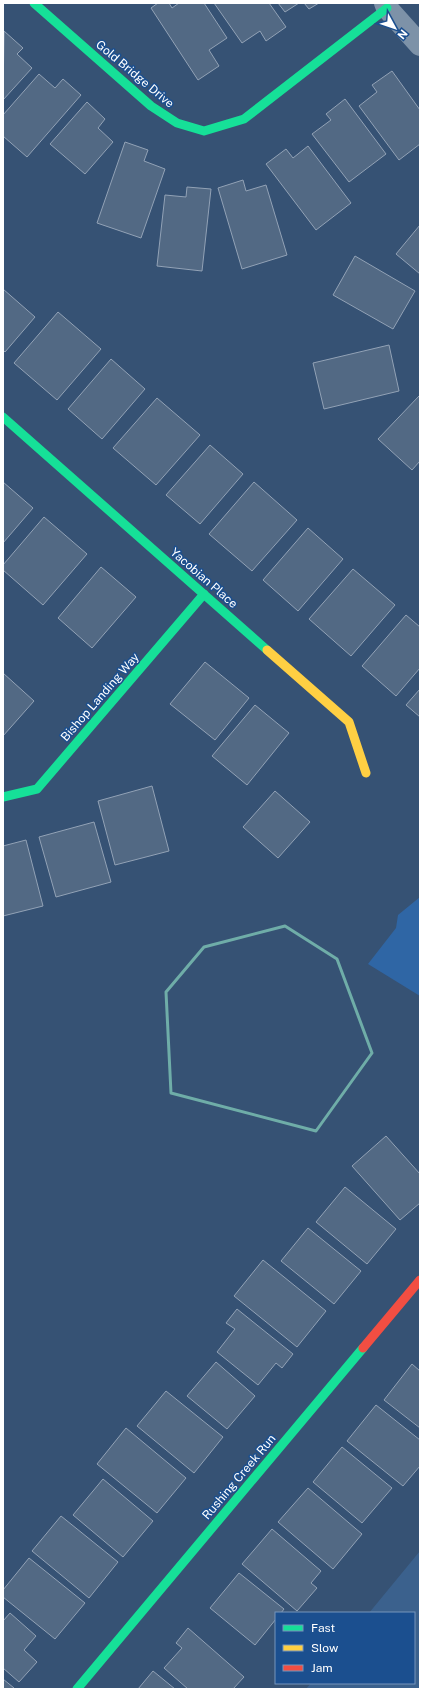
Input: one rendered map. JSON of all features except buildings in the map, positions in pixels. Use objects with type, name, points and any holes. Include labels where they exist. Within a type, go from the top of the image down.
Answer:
[{"type":"street","name":"Gold Bridge Drive","points":[[34,3],[151,106],[177,123],[204,131],[244,119],[386,5]]},
{"type":"street","points":[[386,5],[420,45]]},
{"type":"street","name":"Yacobian Place","points":[[3,416],[349,722],[366,773]]},
{"type":"street","name":"Bishop Landing Way","points":[[3,797],[38,789],[204,594]]},
{"type":"street","name":"Rushing Creek Run","points":[[77,1689],[420,1280]]},
{"type":"highlighted area","points":[[285,926],[337,959],[372,1053],[316,1131],[171,1093],[166,992],[204,947]]},
{"type":"shaded area","points":[[420,897],[420,996],[368,964],[396,928],[398,915]]},
{"type":"shaded area","points":[[420,1551],[420,1689],[306,1689],[310,1684],[415,1684],[415,1612],[370,1612]]},
{"type":"traffic: fast","points":[[34,3],[151,106],[177,123],[204,131],[244,119],[387,8]]},
{"type":"traffic: fast","points":[[3,417],[267,650]]},
{"type":"traffic: fast","points":[[3,797],[37,789],[204,594]]},
{"type":"traffic: fast","points":[[77,1689],[363,1348]]},
{"type":"traffic: slow","points":[[267,650],[349,722],[366,773]]},
{"type":"traffic: jam","points":[[363,1348],[420,1280]]}]
